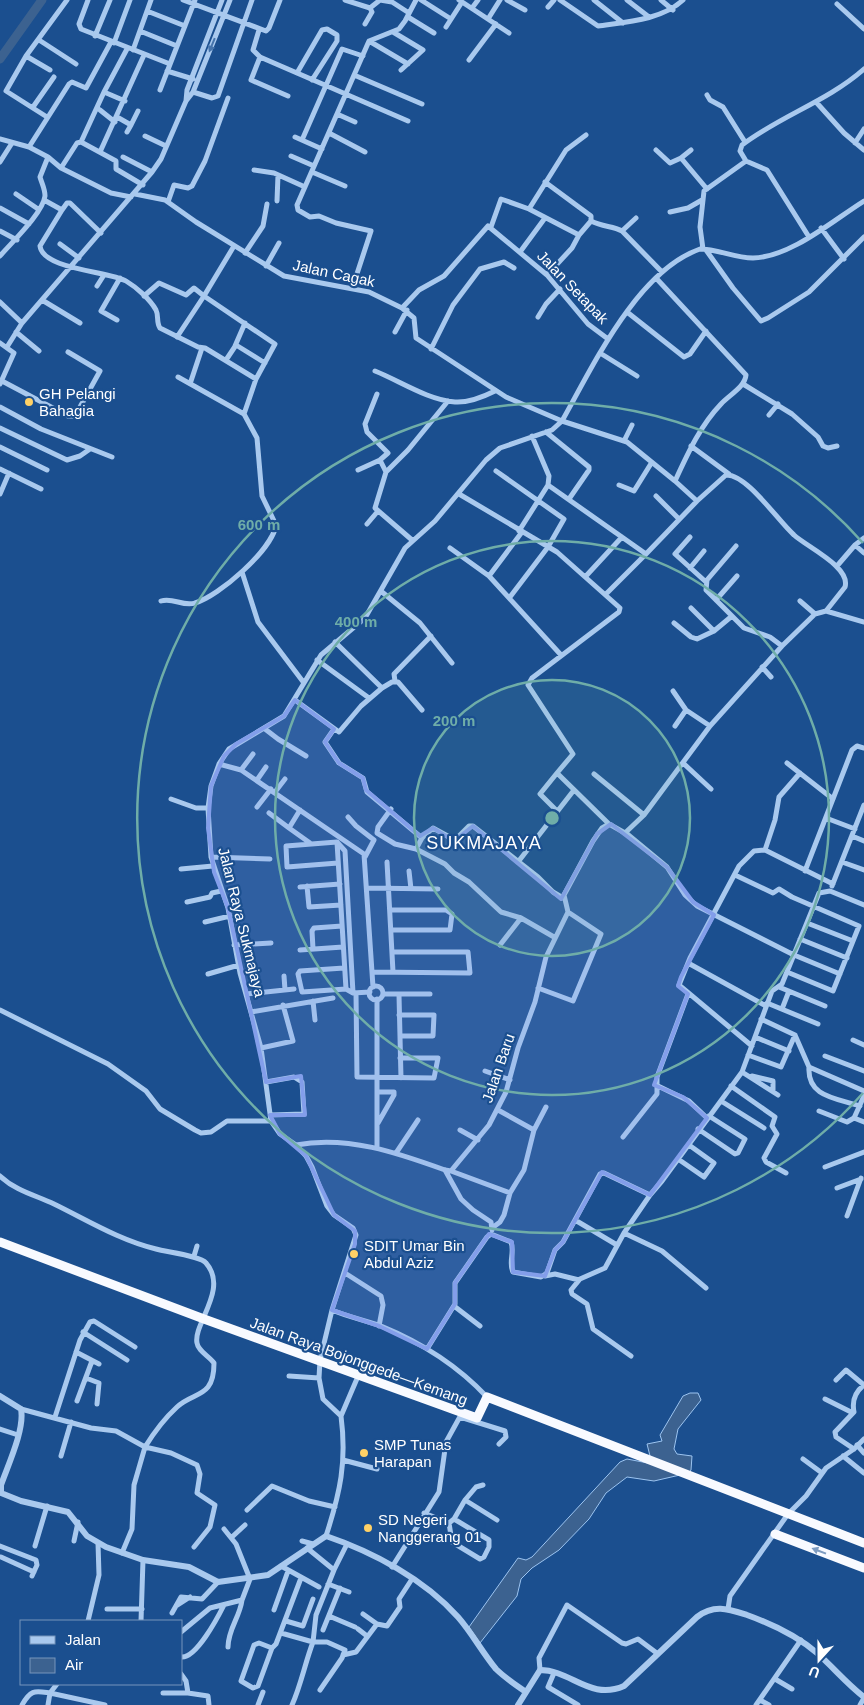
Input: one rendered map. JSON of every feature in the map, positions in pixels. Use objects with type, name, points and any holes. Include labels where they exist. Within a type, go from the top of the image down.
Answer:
[{"type":"highway","name":"Jalan Raya Bojonggede—Kemang","points":[[0,1242],[204,1319],[358,1374],[461,1415],[477,1418],[487,1397],[688,1473],[864,1543]]},
{"type":"highway","points":[[775,1534],[864,1568]]},
{"type":"street","points":[[46,118],[33,107],[6,93],[26,56],[67,0]]},
{"type":"street","points":[[88,0],[79,26],[95,36],[170,64]]},
{"type":"street","points":[[95,36],[110,0]]},
{"type":"street","points":[[29,147],[46,118],[71,83],[86,88],[113,43],[130,0]]},
{"type":"street","points":[[133,50],[151,0]]},
{"type":"street","points":[[183,0],[194,2],[260,30],[268,30],[280,0]]},
{"type":"street","points":[[186,101],[191,78],[222,0]]},
{"type":"street","points":[[7,347],[22,323],[143,185],[152,172],[186,101],[194,92],[230,0]]},
{"type":"street","points":[[194,92],[212,98],[218,96],[252,0]]},
{"type":"street","points":[[345,0],[370,8]]},
{"type":"street","points":[[370,8],[380,0],[392,2],[434,33]]},
{"type":"street","points":[[352,288],[372,234],[371,231],[336,223],[319,216],[310,217],[300,212],[297,205],[369,41],[401,27],[416,0]]},
{"type":"street","points":[[420,0],[451,19]]},
{"type":"street","points":[[472,8],[478,0]]},
{"type":"street","points":[[488,19],[500,0]]},
{"type":"street","points":[[507,0],[525,10]]},
{"type":"street","points":[[548,7],[554,0]]},
{"type":"street","points":[[560,0],[595,26],[649,17],[673,10],[683,0]]},
{"type":"street","points":[[594,0],[623,22]]},
{"type":"street","points":[[627,0],[649,17]]},
{"type":"street","points":[[661,0],[673,10]]},
{"type":"street","points":[[446,27],[460,1],[509,33]]},
{"type":"street","points":[[160,90],[194,2]]},
{"type":"street","points":[[837,4],[864,28]]},
{"type":"street","points":[[365,24],[372,12],[370,8]]},
{"type":"street","points":[[147,11],[185,26]]},
{"type":"street","points":[[469,60],[496,24]]},
{"type":"street","points":[[296,73],[322,30],[327,29],[337,35],[337,41],[312,80]]},
{"type":"street","points":[[260,30],[253,50],[260,57],[408,122]]},
{"type":"street","points":[[140,31],[177,46]]},
{"type":"street","points":[[393,32],[422,50],[401,70]]},
{"type":"street","points":[[39,40],[76,64]]},
{"type":"street","points":[[369,41],[408,64]]},
{"type":"street","points":[[61,168],[77,143],[81,142],[127,48]]},
{"type":"street","points":[[302,140],[342,49],[345,48],[362,56]]},
{"type":"street","points":[[100,152],[125,101],[144,55]]},
{"type":"street","points":[[26,56],[50,70]]},
{"type":"street","points":[[260,57],[251,80],[288,96]]},
{"type":"street","points":[[809,237],[768,170],[746,161],[740,149],[745,142],[802,108],[836,91],[864,69]]},
{"type":"street","points":[[168,71],[198,81]]},
{"type":"street","points":[[354,75],[422,104]]},
{"type":"street","points":[[33,107],[54,77]]},
{"type":"street","points":[[104,92],[125,101]]},
{"type":"street","points":[[707,95],[710,100],[723,108],[745,142]]},
{"type":"street","points":[[168,202],[174,185],[188,188],[192,186],[228,98]]},
{"type":"street","points":[[816,102],[864,150]]},
{"type":"street","points":[[100,110],[131,125]]},
{"type":"street","points":[[127,132],[138,111]]},
{"type":"street","points":[[337,114],[355,122]]},
{"type":"street","points":[[855,143],[864,129]]},
{"type":"street","points":[[329,133],[365,152]]},
{"type":"street","points":[[529,209],[566,150],[586,135]]},
{"type":"street","points":[[145,136],[166,146]]},
{"type":"street","points":[[295,137],[322,149]]},
{"type":"street","name":"Jalan Cagak","points":[[0,139],[29,147],[48,157],[61,168],[111,193],[156,196],[266,266],[294,280],[352,288],[376,294],[404,309]]},
{"type":"street","points":[[81,142],[118,163],[116,168],[143,185]]},
{"type":"street","points":[[0,162],[12,143]]},
{"type":"street","points":[[656,150],[670,163],[681,158],[691,150]]},
{"type":"street","points":[[291,156],[314,166]]},
{"type":"street","points":[[0,256],[29,224],[44,200],[45,191],[40,177],[48,157]]},
{"type":"street","points":[[123,157],[152,172]]},
{"type":"street","points":[[681,158],[707,189]]},
{"type":"street","points":[[746,161],[707,189],[702,200],[700,227],[705,250],[733,288],[761,321],[803,296],[864,238]]},
{"type":"street","points":[[254,170],[278,175],[305,186]]},
{"type":"street","points":[[312,172],[345,186]]},
{"type":"street","points":[[277,201],[278,175]]},
{"type":"street","points":[[545,182],[591,216],[591,221],[579,235],[572,248],[547,275]]},
{"type":"street","points":[[16,194],[38,209]]},
{"type":"street","points":[[44,200],[62,210]]},
{"type":"street","points":[[395,332],[404,309],[419,290],[444,276],[486,227],[491,227],[501,200],[529,209],[579,235]]},
{"type":"street","points":[[670,212],[688,208],[702,200]]},
{"type":"street","points":[[562,421],[608,339],[627,312],[662,272],[693,252],[705,250],[734,257],[765,257],[786,251],[864,200]]},
{"type":"street","points":[[101,233],[70,203],[67,203],[40,246],[40,250],[70,268],[120,278],[144,296],[157,311],[158,326],[226,360],[256,379]]},
{"type":"street","points":[[245,253],[263,226],[267,204]]},
{"type":"street","points":[[0,208],[29,224]]},
{"type":"street","name":"Jalan Setapak","points":[[520,252],[545,218]]},
{"type":"street","points":[[622,231],[636,218]]},
{"type":"street","points":[[591,221],[603,227],[622,231],[662,272]]},
{"type":"street","name":"Jalan Setapak","points":[[491,227],[547,275],[588,324],[608,339]]},
{"type":"street","points":[[821,228],[844,258]]},
{"type":"street","points":[[0,231],[16,240]]},
{"type":"street","points":[[60,244],[79,258]]},
{"type":"street","points":[[266,266],[279,244]]},
{"type":"street","points":[[177,337],[234,246]]},
{"type":"street","points":[[432,350],[453,304],[480,269],[504,262],[514,268]]},
{"type":"street","points":[[97,286],[104,275]]},
{"type":"street","points":[[117,320],[101,311],[120,278]]},
{"type":"street","points":[[656,278],[745,372],[746,379],[744,384],[717,409],[691,446],[675,480]]},
{"type":"street","points":[[144,296],[159,283],[186,295],[194,288],[275,343],[256,379],[244,414]]},
{"type":"street","points":[[538,317],[546,304],[560,289]]},
{"type":"street","points":[[42,300],[80,323]]},
{"type":"street","points":[[0,302],[22,323]]},
{"type":"street","points":[[404,309],[414,320],[416,338],[432,350],[506,397],[562,421],[624,441],[675,480],[697,501]]},
{"type":"street","points":[[627,312],[684,357],[690,354],[706,332]]},
{"type":"street","points":[[226,360],[246,323]]},
{"type":"street","points":[[16,332],[40,351]]},
{"type":"street","points":[[0,343],[14,353],[1,383],[68,416],[75,416],[100,371],[68,352]]},
{"type":"street","points":[[235,346],[238,346],[264,363]]},
{"type":"street","points":[[190,384],[202,348]]},
{"type":"street","points":[[600,353],[637,376]]},
{"type":"street","points":[[375,371],[448,401],[467,402],[495,391]]},
{"type":"street","points":[[161,600],[171,599],[185,604],[196,603],[242,572],[266,546],[276,525],[262,496],[257,438],[244,414],[178,377]]},
{"type":"street","points":[[744,384],[778,404],[803,423],[823,446],[828,448],[837,446]]},
{"type":"street","points":[[358,470],[380,460],[387,452],[365,428],[377,394]]},
{"type":"street","points":[[412,540],[378,511],[375,504],[386,472],[408,450],[448,401]]},
{"type":"street","points":[[769,415],[778,404]]},
{"type":"street","points":[[0,407],[41,429],[112,458]]},
{"type":"street","name":"Jalan Raya Sukmajaya","points":[[271,1118],[261,1048],[234,945],[230,916],[220,891],[211,857],[208,808],[211,786],[219,764],[236,744],[265,729],[284,716],[317,660],[366,618],[382,592],[400,556],[412,540],[435,521],[493,454],[510,443],[546,432],[562,421]]},
{"type":"street","points":[[624,441],[632,426]]},
{"type":"street","points":[[0,428],[66,460],[80,456],[90,449]]},
{"type":"street","points":[[546,432],[589,467],[589,470],[569,498]]},
{"type":"street","points":[[489,576],[520,531],[548,485],[550,476],[532,436]]},
{"type":"street","points":[[691,446],[728,474],[752,489],[801,541],[837,566],[845,575],[846,583],[843,591],[826,611]]},
{"type":"street","points":[[0,447],[47,470]]},
{"type":"street","points":[[380,460],[386,472]]},
{"type":"street","points":[[619,485],[633,491],[652,462]]},
{"type":"street","points":[[0,469],[41,489]]},
{"type":"street","points":[[496,471],[564,519],[548,547],[510,597]]},
{"type":"street","points":[[0,494],[9,473]]},
{"type":"street","points":[[606,594],[678,519],[723,476],[728,474]]},
{"type":"street","points":[[548,485],[646,554]]},
{"type":"street","points":[[459,494],[568,560],[619,607],[620,611],[532,678],[528,685],[573,754],[540,794],[557,811]]},
{"type":"street","points":[[656,496],[678,519]]},
{"type":"street","points":[[367,524],[378,511]]},
{"type":"street","points":[[586,576],[622,536]]},
{"type":"street","points":[[690,537],[674,554],[706,582]]},
{"type":"street","points":[[837,566],[855,545],[864,538]]},
{"type":"street","points":[[855,545],[864,553]]},
{"type":"street","points":[[736,546],[706,582],[706,590],[748,631],[770,638],[782,646]]},
{"type":"street","points":[[450,548],[489,576],[561,655]]},
{"type":"street","points":[[690,568],[704,551]]},
{"type":"street","points":[[242,572],[258,622],[304,683]]},
{"type":"street","points":[[716,600],[737,576]]},
{"type":"street","points":[[382,592],[416,620],[452,663]]},
{"type":"street","points":[[800,601],[815,614]]},
{"type":"street","points":[[691,608],[714,631]]},
{"type":"street","points":[[626,832],[644,815],[710,726],[762,667],[815,614],[826,611],[864,622]]},
{"type":"street","points":[[674,623],[694,639],[714,631],[732,616]]},
{"type":"street","points":[[395,681],[394,674],[431,636]]},
{"type":"street","points":[[336,642],[382,688]]},
{"type":"street","points":[[317,660],[369,698]]},
{"type":"street","points":[[762,667],[771,678]]},
{"type":"street","points":[[295,700],[339,732],[369,698],[395,681]]},
{"type":"street","points":[[395,681],[400,684],[422,710]]},
{"type":"street","points":[[673,691],[686,710],[710,726]]},
{"type":"street","points":[[675,726],[686,710]]},
{"type":"street","points":[[265,729],[306,756]]},
{"type":"street","points":[[334,729],[325,742],[339,763],[363,778],[367,792],[391,809],[422,838]]},
{"type":"street","points":[[805,871],[854,748],[864,748]]},
{"type":"street","points":[[241,770],[253,754]]},
{"type":"street","points":[[683,763],[711,789]]},
{"type":"street","points":[[787,763],[833,799]]},
{"type":"street","points":[[219,764],[241,770],[362,852],[365,857],[372,998],[377,999]]},
{"type":"street","points":[[257,780],[266,767]]},
{"type":"street","points":[[557,773],[610,824],[626,832],[667,867],[693,902],[714,915],[794,955],[840,974]]},
{"type":"street","points":[[765,850],[775,820],[779,797],[800,773]]},
{"type":"street","points":[[594,774],[644,815]]},
{"type":"street","points":[[257,807],[285,778]]},
{"type":"street","points":[[518,862],[574,790]]},
{"type":"street","points":[[171,799],[196,808],[208,808]]},
{"type":"street","points":[[391,809],[378,827],[377,833],[395,844],[416,849],[445,864],[454,873],[469,882],[501,912],[521,918],[554,937]]},
{"type":"street","points":[[830,891],[863,809]]},
{"type":"street","points":[[289,828],[300,810]]},
{"type":"street","points":[[269,813],[310,843]]},
{"type":"street","points":[[348,817],[374,840],[365,857]]},
{"type":"street","points":[[826,818],[855,829]]},
{"type":"street","points":[[563,898],[592,841],[602,828],[610,824]]},
{"type":"street","points":[[416,849],[422,838],[433,828],[455,840],[469,826],[473,826],[538,876],[553,892],[563,898],[568,912],[601,934],[573,1001],[538,988]]},
{"type":"street","points":[[852,836],[864,841]]},
{"type":"street","points":[[337,842],[346,990]]},
{"type":"street","points":[[338,863],[287,867],[286,846],[337,842],[341,844],[344,851],[354,993],[355,1074],[359,1078],[434,1078],[439,1061],[435,1057],[400,1058]]},
{"type":"street","points":[[752,1046],[679,986],[688,963],[735,874],[747,857],[754,851],[765,850],[833,884]]},
{"type":"street","points":[[211,857],[270,859]]},
{"type":"street","points":[[387,862],[393,972]]},
{"type":"street","points":[[842,862],[864,870]]},
{"type":"street","points":[[181,869],[213,866]]},
{"type":"street","points":[[410,871],[411,889]]},
{"type":"street","points":[[735,874],[772,893],[779,889],[813,906],[858,924],[859,928],[833,990],[787,972]]},
{"type":"street","points":[[300,887],[340,884]]},
{"type":"street","points":[[308,886],[309,907],[340,905]]},
{"type":"street","points":[[367,888],[438,889]]},
{"type":"street","points":[[187,902],[210,897],[212,893],[220,891]]},
{"type":"street","points":[[631,1356],[593,1329],[588,1304],[571,1292],[579,1280],[605,1268],[617,1244],[650,1195],[731,1086],[744,1073],[748,1055],[767,1004],[773,990],[778,987],[787,972],[819,892],[830,891],[864,904]]},
{"type":"street","points":[[390,910],[446,910],[452,914],[450,930],[391,930]]},
{"type":"street","name":"Jalan Baru","points":[[448,1170],[478,1140],[498,1110],[510,1080],[518,1048],[535,1002],[544,965],[554,937],[568,912]]},
{"type":"street","points":[[205,922],[230,916]]},
{"type":"street","points":[[500,945],[521,918]]},
{"type":"street","points":[[807,923],[853,941]]},
{"type":"street","points":[[313,949],[312,931],[314,928],[342,926]]},
{"type":"street","points":[[800,939],[847,958]]},
{"type":"street","points":[[234,945],[271,943]]},
{"type":"street","points":[[300,950],[343,947]]},
{"type":"street","points":[[372,972],[469,974],[471,965],[470,953],[465,951],[392,952]]},
{"type":"street","points":[[688,963],[767,1004],[818,1024]]},
{"type":"street","points":[[208,974],[239,965]]},
{"type":"street","points":[[344,968],[300,971],[298,974],[302,992],[346,990],[354,993],[380,988],[382,994]]},
{"type":"street","points":[[284,976],[285,990]]},
{"type":"street","points":[[778,987],[825,1006]]},
{"type":"street","points":[[246,994],[294,989]]},
{"type":"street","points":[[782,1009],[789,991]]},
{"type":"street","points":[[377,1148],[377,999],[382,994],[430,994]]},
{"type":"street","points":[[623,1137],[629,1126],[655,1097],[658,1086],[657,1077],[688,994]]},
{"type":"street","points":[[399,995],[401,1078]]},
{"type":"street","points":[[251,1012],[333,998]]},
{"type":"street","points":[[313,1001],[316,1020]]},
{"type":"street","points":[[261,1048],[293,1041],[284,1005]]},
{"type":"street","points":[[0,1010],[108,1064],[146,1091],[160,1109],[201,1133],[211,1132],[227,1121],[304,1114],[302,1082],[297,1078],[266,1082]]},
{"type":"street","points":[[399,1015],[434,1015],[433,1036],[400,1036]]},
{"type":"street","points":[[761,1019],[795,1035],[809,1068],[809,1081],[815,1090],[860,1106]]},
{"type":"street","points":[[748,1055],[779,1067],[783,1066],[795,1035]]},
{"type":"street","points":[[755,1037],[789,1051]]},
{"type":"street","points":[[853,1040],[864,1045]]},
{"type":"street","points":[[825,1056],[864,1070]]},
{"type":"street","points":[[809,1068],[864,1091]]},
{"type":"street","points":[[485,1071],[510,1080]]},
{"type":"street","points":[[744,1073],[778,1095]]},
{"type":"street","points":[[658,1086],[689,1101],[708,1117],[745,1139],[742,1148],[735,1154],[698,1129]]},
{"type":"street","points":[[731,1086],[775,1117],[772,1126],[777,1134],[764,1158],[766,1162],[786,1173]]},
{"type":"street","points":[[377,1092],[394,1092],[378,1124]]},
{"type":"street","points":[[819,1111],[847,1122],[854,1118],[864,1096]]},
{"type":"street","points":[[721,1101],[764,1128]]},
{"type":"street","points":[[492,1228],[500,1222],[504,1215],[510,1193],[524,1170],[534,1130],[546,1107]]},
{"type":"street","points":[[498,1110],[534,1130]]},
{"type":"street","points":[[271,1118],[280,1134],[296,1146],[312,1167],[327,1206],[334,1215],[355,1231],[355,1244],[332,1310],[320,1360],[319,1378],[323,1399],[341,1416]]},
{"type":"street","points":[[854,1118],[864,1122]]},
{"type":"street","points":[[396,1153],[418,1120]]},
{"type":"street","points":[[460,1130],[478,1140]]},
{"type":"street","points":[[296,1146],[315,1142],[377,1148],[448,1170],[510,1193]]},
{"type":"street","points":[[678,1159],[704,1177],[714,1163],[688,1146]]},
{"type":"street","points":[[825,1167],[864,1152]]},
{"type":"street","points":[[426,1348],[454,1306],[455,1283],[491,1234],[492,1228],[488,1219],[473,1210],[461,1198],[448,1170]]},
{"type":"street","points":[[545,1276],[555,1250],[563,1242],[600,1174],[604,1173],[650,1195]]},
{"type":"street","points":[[0,1176],[26,1193],[49,1202],[115,1235],[153,1248],[187,1257],[194,1256],[206,1262],[212,1280],[212,1296],[196,1339],[198,1347],[214,1363],[208,1385],[201,1394],[177,1406],[145,1447],[134,1485],[132,1530],[122,1554]]},
{"type":"street","points":[[837,1188],[863,1178]]},
{"type":"street","points":[[847,1216],[863,1178]]},
{"type":"street","points":[[575,1220],[617,1244]]},
{"type":"street","points":[[624,1233],[662,1251],[706,1288]]},
{"type":"street","points":[[491,1234],[509,1240],[512,1245],[511,1268],[513,1272],[521,1275],[545,1276],[555,1274],[579,1280]]},
{"type":"street","points":[[194,1256],[197,1246]]},
{"type":"street","points":[[345,1273],[380,1296],[383,1305],[379,1326]]},
{"type":"street","points":[[454,1306],[480,1326]]},
{"type":"street","points":[[332,1310],[379,1326],[426,1348],[464,1374],[487,1397]]},
{"type":"street","points":[[54,1418],[87,1325],[94,1321],[135,1347]]},
{"type":"street","points":[[83,1332],[127,1360]]},
{"type":"street","points":[[76,1352],[99,1364]]},
{"type":"street","points":[[77,1401],[92,1361]]},
{"type":"street","points":[[836,1380],[846,1370],[864,1385],[856,1393],[852,1405],[853,1413],[835,1435],[864,1453]]},
{"type":"street","points":[[21,1409],[22,1418],[18,1435],[1,1485],[0,1494],[68,1512],[88,1536],[98,1543],[122,1554],[143,1560],[189,1567],[218,1582],[250,1579],[268,1575],[326,1536],[339,1496],[343,1460],[341,1416],[358,1374]]},
{"type":"street","points":[[289,1376],[319,1378]]},
{"type":"street","points":[[86,1378],[99,1383],[97,1404]]},
{"type":"street","points":[[0,1396],[21,1409],[122,1434],[145,1447],[172,1453],[196,1465],[200,1474],[197,1493],[215,1505],[210,1526],[194,1547]]},
{"type":"street","points":[[825,1399],[853,1413]]},
{"type":"street","points":[[392,1567],[424,1513],[431,1507],[439,1492],[446,1442],[461,1415],[505,1431],[506,1437],[499,1444]]},
{"type":"street","points":[[61,1456],[71,1422]]},
{"type":"street","points":[[0,1428],[18,1435]]},
{"type":"street","points":[[728,1609],[730,1596],[788,1514],[806,1496],[822,1473],[864,1439]]},
{"type":"street","points":[[843,1456],[864,1473]]},
{"type":"street","points":[[343,1460],[377,1468]]},
{"type":"street","points":[[802,1460],[822,1473]]},
{"type":"street","points":[[424,1513],[452,1521],[489,1540],[489,1546],[482,1559],[452,1542],[452,1521],[476,1487],[483,1485]]},
{"type":"street","points":[[247,1510],[272,1486],[309,1501],[335,1507]]},
{"type":"street","points":[[465,1500],[497,1520]]},
{"type":"street","points":[[35,1546],[47,1506]]},
{"type":"street","points":[[74,1541],[78,1522]]},
{"type":"street","points":[[232,1537],[245,1525]]},
{"type":"street","points":[[224,1529],[232,1537],[250,1579],[229,1634],[228,1647]]},
{"type":"street","points":[[326,1536],[348,1544],[392,1567],[446,1604],[459,1618],[496,1668],[506,1678],[526,1692]]},
{"type":"street","points":[[302,1541],[310,1546],[334,1570]]},
{"type":"street","points":[[88,1620],[99,1575],[98,1543]]},
{"type":"street","points":[[292,1705],[298,1692],[302,1669],[312,1642],[316,1615],[334,1570],[348,1544]]},
{"type":"street","points":[[0,1546],[36,1560],[33,1574],[1,1557]]},
{"type":"street","points":[[142,1620],[143,1560]]},
{"type":"street","points":[[281,1566],[319,1587]]},
{"type":"street","points":[[274,1610],[288,1571]]},
{"type":"street","points":[[272,1648],[259,1643],[254,1645],[241,1681],[244,1684],[253,1688],[258,1686],[272,1648],[286,1621],[301,1578]]},
{"type":"street","points":[[363,1614],[384,1627],[400,1607],[399,1599],[412,1579]]},
{"type":"street","points":[[172,1613],[181,1596],[202,1599],[218,1582]]},
{"type":"street","points":[[328,1584],[349,1592]]},
{"type":"street","points":[[323,1630],[340,1588]]},
{"type":"street","points":[[286,1621],[303,1626],[313,1599]]},
{"type":"street","points":[[182,1631],[210,1608],[242,1600]]},
{"type":"street","points":[[182,1657],[188,1656],[204,1638],[224,1605]]},
{"type":"street","points":[[518,1705],[540,1670],[539,1658],[567,1605],[622,1644],[638,1639],[658,1654]]},
{"type":"street","points":[[540,1670],[554,1673],[585,1687],[614,1690],[629,1682],[702,1612],[712,1608],[728,1609],[773,1625],[801,1640],[864,1698],[860,1705]]},
{"type":"street","points":[[107,1609],[142,1609]]},
{"type":"street","points":[[329,1616],[356,1628],[367,1636]]},
{"type":"street","points":[[343,1655],[356,1652],[377,1624]]},
{"type":"street","points":[[281,1633],[312,1642],[335,1644],[344,1649],[343,1655],[320,1690]]},
{"type":"street","points":[[756,1705],[801,1640]]},
{"type":"street","points":[[554,1673],[548,1687],[578,1705]]},
{"type":"street","points":[[182,1675],[186,1681],[188,1693]]},
{"type":"street","points":[[775,1678],[792,1689]]},
{"type":"street","points":[[40,1690],[41,1685]]},
{"type":"street","points":[[48,1705],[50,1693],[56,1685]]},
{"type":"street","points":[[22,1705],[32,1692],[40,1690],[81,1703],[104,1705]]},
{"type":"street","points":[[258,1705],[263,1692]]},
{"type":"street","points":[[163,1693],[188,1693],[208,1696],[209,1705]]},
{"type":"street","points":[[760,1700],[769,1705]]},
{"type":"highlighted area","points":[[295,700],[334,729],[325,742],[339,763],[363,778],[366,790],[420,836],[433,828],[454,841],[473,826],[561,899],[597,834],[611,824],[667,867],[693,902],[714,915],[681,977],[678,986],[688,994],[654,1085],[683,1097],[707,1118],[650,1195],[602,1172],[563,1242],[555,1250],[545,1276],[513,1272],[512,1242],[489,1234],[455,1283],[455,1304],[427,1349],[379,1326],[332,1310],[355,1244],[355,1231],[334,1215],[306,1156],[280,1134],[270,1115],[305,1115],[301,1076],[266,1082],[228,908],[214,872],[208,828],[211,786],[224,756],[236,744],[284,716]]},
{"type":"water","points":[[690,1393],[698,1393],[701,1400],[678,1429],[674,1449],[677,1454],[692,1456],[691,1470],[687,1475],[651,1460],[647,1444],[662,1441],[660,1435],[683,1396]]},
{"type":"water","points":[[627,1459],[653,1464],[680,1475],[654,1481],[627,1477],[606,1493],[589,1519],[559,1550],[532,1568],[521,1579],[517,1596],[480,1643],[469,1627],[518,1558],[526,1560],[532,1557],[620,1462]]},
{"type":"waterway","points":[[0,59],[42,0]]},
{"type":"place","name":"GH Pelangi Bahagia","points":[[29,402]]},
{"type":"place","name":"SDIT Umar Bin Abdul Aziz","points":[[354,1254]]},
{"type":"place","name":"SMP Tunas Harapan","points":[[364,1453]]},
{"type":"place","name":"SD Negeri Nanggerang 01","points":[[368,1528]]},
{"type":"district","name":"SUKMAJAYA","points":[[484,843]]}]
